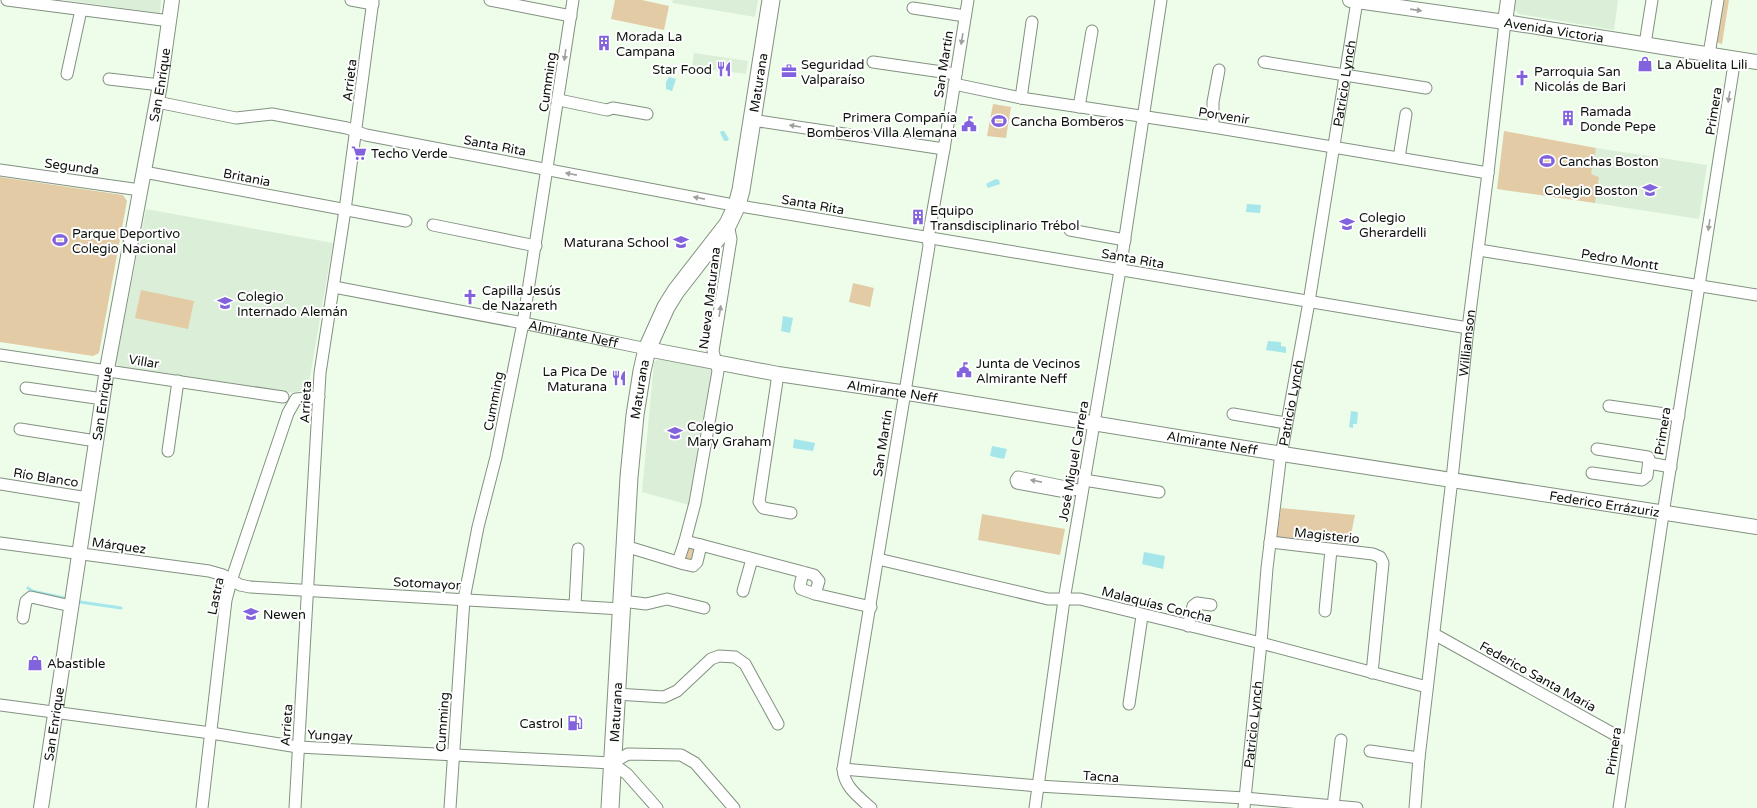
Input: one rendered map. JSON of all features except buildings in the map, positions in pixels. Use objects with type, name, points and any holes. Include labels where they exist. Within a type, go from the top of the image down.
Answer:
[{"type":"main road","name":"Maturana","points":[[610,808],[628,484],[635,415],[647,349],[657,325],[676,291],[728,224],[737,205],[741,190],[771,0]]},
{"type":"street","points":[[7,0],[170,21]]},
{"type":"street","name":"San Enrique","points":[[41,808],[107,370],[160,85],[172,0]]},
{"type":"street","points":[[352,0],[373,2]]},
{"type":"street","points":[[490,0],[571,16]]},
{"type":"street","name":"Cumming","points":[[450,808],[464,599],[478,527],[496,457],[523,322],[559,100],[573,0]]},
{"type":"street","name":"San Martín","points":[[872,808],[850,788],[843,775],[843,769],[871,607],[928,246],[928,238],[968,0]]},
{"type":"street","name":"José Miguel Carrera","points":[[1035,808],[1080,487],[1094,422],[1120,270],[1162,0]]},
{"type":"street","name":"Avenida Victoria","points":[[1355,0],[1757,62]]},
{"type":"street","name":"Patricio Lynch","points":[[1244,803],[1262,643],[1267,568],[1281,454],[1309,302],[1345,75],[1355,0]]},
{"type":"street","name":"Williamson","points":[[1415,808],[1419,758],[1468,328],[1479,250],[1508,0]]},
{"type":"street","points":[[1645,44],[1652,0]]},
{"type":"street","points":[[1709,54],[1718,0]]},
{"type":"street","name":"Arrieta","points":[[294,808],[320,373],[345,210],[373,2]]},
{"type":"street","points":[[912,8],[965,16]]},
{"type":"street","points":[[67,74],[81,10]]},
{"type":"street","points":[[1021,98],[1032,22]]},
{"type":"street","points":[[1079,107],[1092,31]]},
{"type":"street","name":"Primera","points":[[1619,808],[1735,58]]},
{"type":"street","name":"Porvenir","points":[[873,62],[955,79],[1021,98],[1213,127],[1488,173]]},
{"type":"street","points":[[1264,62],[1426,88]]},
{"type":"street","points":[[1213,127],[1213,102],[1219,70]]},
{"type":"street","points":[[109,79],[160,85]]},
{"type":"street","points":[[559,100],[607,110],[613,108],[647,114]]},
{"type":"street","name":"Santa Rita","points":[[157,102],[236,118],[272,114],[348,128],[366,135],[737,205],[1468,328]]},
{"type":"street","points":[[1399,158],[1406,114]]},
{"type":"street","points":[[752,120],[944,149]]},
{"type":"street","name":"Segunda","points":[[0,170],[140,190]]},
{"type":"street","name":"Britania","points":[[144,172],[406,221]]},
{"type":"street","name":"Nueva Maturana","points":[[678,562],[685,541],[694,503],[718,371],[713,351],[731,239],[728,224]]},
{"type":"street","points":[[433,225],[536,246]]},
{"type":"street","points":[[1070,230],[1124,240]]},
{"type":"street","name":"Pedro Montt","points":[[1479,250],[1757,295]]},
{"type":"street","name":"Almirante Neff","points":[[334,287],[523,322],[647,349],[778,374],[1094,422],[1281,454],[1452,479]]},
{"type":"street","name":"Villar","points":[[0,355],[178,380],[283,397]]},
{"type":"street","points":[[778,374],[759,502],[763,508],[791,513]]},
{"type":"street","points":[[168,451],[178,380]]},
{"type":"street","points":[[26,388],[103,399]]},
{"type":"street","name":"Lastra","points":[[202,808],[226,600],[231,581],[284,423],[296,400],[319,397]]},
{"type":"street","points":[[1609,406],[1679,416]]},
{"type":"street","points":[[1233,414],[1286,423]]},
{"type":"street","points":[[20,429],[96,441]]},
{"type":"street","points":[[1592,473],[1642,480],[1647,476],[1649,459],[1645,456],[1597,449]]},
{"type":"street","points":[[1649,463],[1671,466]]},
{"type":"street","name":"Federico Errázuriz","points":[[1452,479],[1757,527]]},
{"type":"street","name":"Río Blanco","points":[[0,484],[88,498]]},
{"type":"street","points":[[1080,487],[1159,492]]},
{"type":"street","points":[[685,541],[814,575],[818,579],[815,594]]},
{"type":"street","name":"Magisterio","points":[[1270,542],[1380,556],[1383,563],[1372,673]]},
{"type":"street","name":"Márquez","points":[[0,543],[209,571],[223,575],[231,581]]},
{"type":"street","points":[[625,546],[693,566],[696,564],[701,545]]},
{"type":"street","points":[[575,606],[578,549]]},
{"type":"street","points":[[1325,611],[1331,550]]},
{"type":"street","points":[[743,591],[752,559]]},
{"type":"street","name":"Malaquías Concha","points":[[878,559],[1048,599],[1080,599],[1142,616],[1262,643],[1427,687]]},
{"type":"street","points":[[803,572],[800,586],[801,589],[815,594],[871,607]]},
{"type":"street","name":"Sotomayor","points":[[231,581],[250,587],[575,606],[646,604],[667,599],[704,608]]},
{"type":"street","points":[[23,618],[26,601],[31,597],[71,606]]},
{"type":"street","points":[[1188,626],[1193,606],[1197,603],[1212,605]]},
{"type":"street","points":[[1129,704],[1142,616]]},
{"type":"street","name":"Federico Santa María","points":[[1434,634],[1628,742]]},
{"type":"street","points":[[616,694],[664,697],[677,691],[711,659],[719,656],[735,657],[745,664],[778,724]]},
{"type":"street","name":"Yungay","points":[[0,705],[211,733],[298,747],[612,763]]},
{"type":"street","points":[[1333,806],[1341,740]]},
{"type":"street","points":[[1370,751],[1419,758]]},
{"type":"street","points":[[657,808],[627,774],[612,763],[628,754],[681,755],[695,762],[734,808]]},
{"type":"street","name":"Tacna","points":[[843,769],[1244,803],[1357,808]]},
{"type":"shaded area","points":[[64,0],[161,0],[160,13]]},
{"type":"shaded area","points":[[615,0],[642,0],[669,6],[664,30],[611,19]]},
{"type":"shaded area","points":[[673,0],[758,0],[755,17],[672,3]]},
{"type":"shaded area","points":[[1516,0],[1618,0],[1614,30],[1519,14],[1514,9]]},
{"type":"shaded area","points":[[1722,0],[1729,0],[1722,44],[1716,42]]},
{"type":"shaded area","points":[[694,53],[748,61],[746,74],[692,67]]},
{"type":"shaded area","name":"Cancha Bomberos","points":[[993,104],[1011,107],[1006,138],[987,136]]},
{"type":"shaded area","name":"Canchas Boston","points":[[1504,131],[1596,148],[1591,174],[1599,177],[1595,203],[1497,189]]},
{"type":"shaded area","name":"Colegio Boston","points":[[1596,148],[1707,165],[1699,219],[1595,203],[1599,177],[1590,174]]},
{"type":"shaded area","name":"Parque Deportivo Colegio Nacional","points":[[0,177],[123,195],[127,201],[99,353],[93,356],[0,342]]},
{"type":"shaded area","name":"Colegio Internado Alemán","points":[[146,209],[333,243],[308,388],[294,393],[119,367],[116,363]]},
{"type":"shaded area","points":[[853,283],[874,288],[870,307],[849,302]]},
{"type":"shaded area","points":[[141,290],[194,301],[188,329],[135,318]]},
{"type":"shaded area","name":"Colegio Mary Graham","points":[[658,359],[709,368],[713,374],[689,505],[642,492],[654,362]]},
{"type":"shaded area","points":[[1281,508],[1355,515],[1349,544],[1277,537]]},
{"type":"shaded area","points":[[982,514],[1065,529],[1060,555],[978,540]]},
{"type":"shaded area","points":[[688,547],[695,549],[692,561],[684,559]]},
{"type":"water","points":[[669,77],[676,79],[672,91],[666,89],[666,82]]},
{"type":"water","points":[[724,131],[729,139],[727,141],[724,141],[720,132]]},
{"type":"water","points":[[996,179],[999,180],[1000,184],[988,188],[986,184]]},
{"type":"water","points":[[1247,204],[1261,205],[1260,213],[1246,212]]},
{"type":"water","points":[[783,316],[793,318],[790,333],[781,331]]},
{"type":"water","points":[[1268,341],[1281,342],[1281,346],[1286,347],[1286,353],[1266,350]]},
{"type":"water","points":[[1351,411],[1358,412],[1357,424],[1353,424],[1353,428],[1349,427]]},
{"type":"water","points":[[794,439],[815,443],[813,451],[793,448]]},
{"type":"water","points":[[992,446],[1007,449],[1004,459],[990,456]]},
{"type":"water","points":[[1144,552],[1165,556],[1163,569],[1142,564]]},
{"type":"waterway","points":[[28,588],[32,591],[64,598]]},
{"type":"waterway","points":[[80,602],[121,608]]},
{"type":"place","name":"Morada La Campana","points":[[604,43]]},
{"type":"place","name":"La Abuelita Lili","points":[[1645,64]]},
{"type":"place","name":"Star Food","points":[[724,69]]},
{"type":"place","name":"Seguridad Valparaíso","points":[[789,71]]},
{"type":"place","name":"Parroquia San Nicolás de Bari","points":[[1522,78]]},
{"type":"place","name":"Ramada Donde Pepe","points":[[1568,118]]},
{"type":"place","name":"Cancha Bomberos","points":[[999,121]]},
{"type":"place","name":"Primera Compañía Bomberos Villa Alemana","points":[[969,124]]},
{"type":"place","name":"Techo Verde","points":[[359,153]]},
{"type":"place","name":"Canchas Boston","points":[[1547,161]]},
{"type":"place","name":"Colegio Boston","points":[[1650,190]]},
{"type":"place","name":"Equipo Transdisciplinario Trébol","points":[[918,217]]},
{"type":"place","name":"Colegio Gherardelli","points":[[1347,224]]},
{"type":"place","name":"Parque Deportivo Colegio Nacional","points":[[60,240]]},
{"type":"place","name":"Maturana School","points":[[681,242]]},
{"type":"place","name":"Capilla Jesús de Nazareth","points":[[470,297]]},
{"type":"place","name":"Colegio Internado Alemán","points":[[225,303]]},
{"type":"place","name":"Junta de Vecinos Almirante Neff","points":[[964,370]]},
{"type":"place","name":"La Pica De Maturana","points":[[619,378]]},
{"type":"place","name":"Colegio Mary Graham","points":[[675,433]]},
{"type":"place","name":"Newen","points":[[251,614]]},
{"type":"place","name":"Abastible","points":[[35,663]]},
{"type":"place","name":"Castrol","points":[[575,723]]}]
